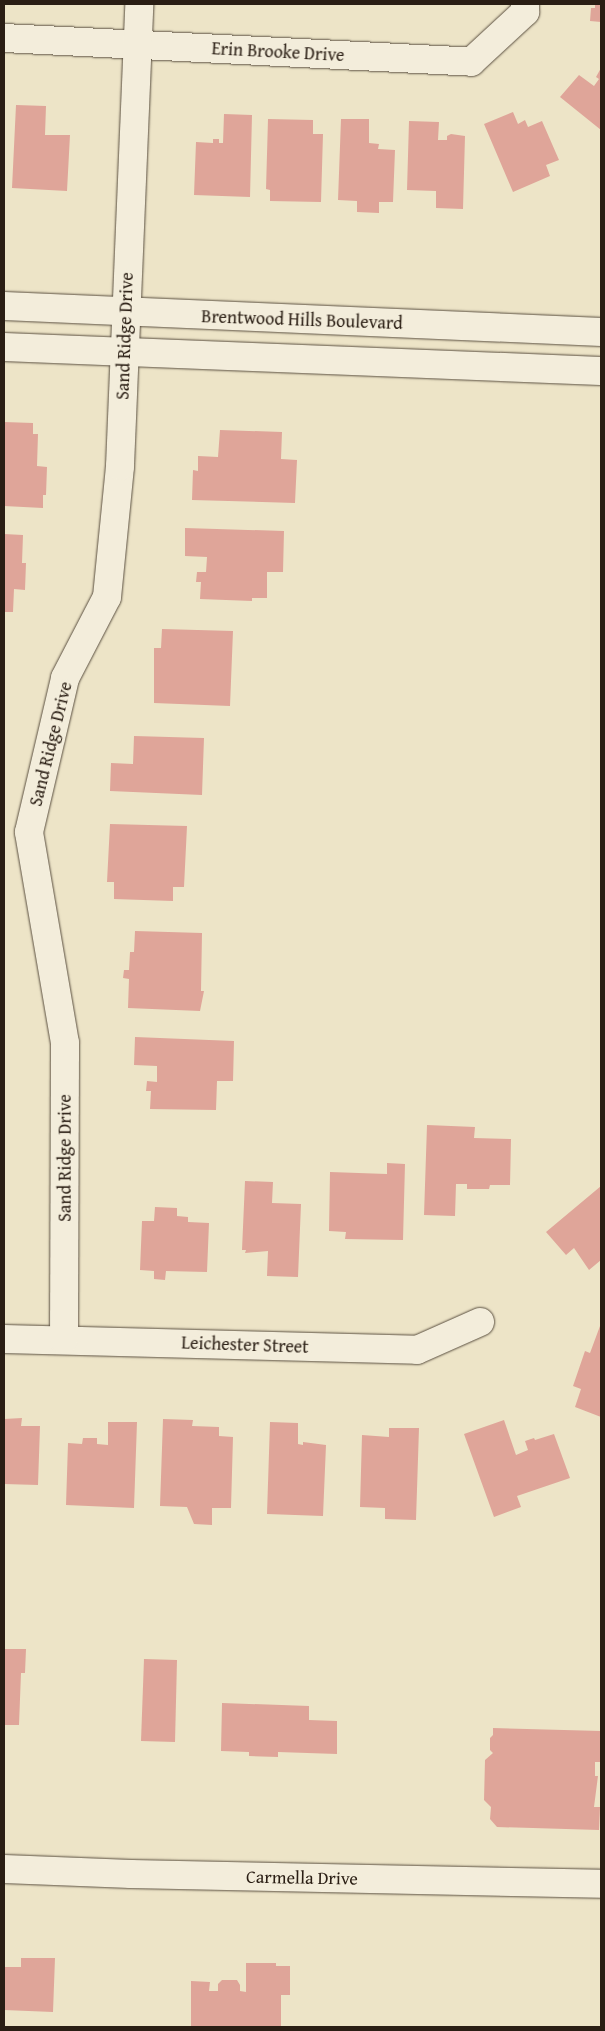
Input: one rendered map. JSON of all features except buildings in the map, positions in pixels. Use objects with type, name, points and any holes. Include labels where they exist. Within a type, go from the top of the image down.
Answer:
[{"type":"street","name":"Sand Ridge Drive","points":[[64,1340],[65,1042],[29,832],[65,678],[107,597],[120,466],[125,313],[140,4]]},
{"type":"street","name":"Erin Brooke Drive","points":[[4,38],[471,62],[525,12],[525,4]]},
{"type":"street","name":"Brentwood Hills Boulevard","points":[[4,306],[125,313],[601,332]]},
{"type":"street","points":[[4,347],[601,371]]},
{"type":"street","name":"Leichester Street","points":[[4,1339],[417,1350],[480,1322]]},
{"type":"street","name":"Carmella Drive","points":[[4,1869],[131,1874],[601,1884]]}]
